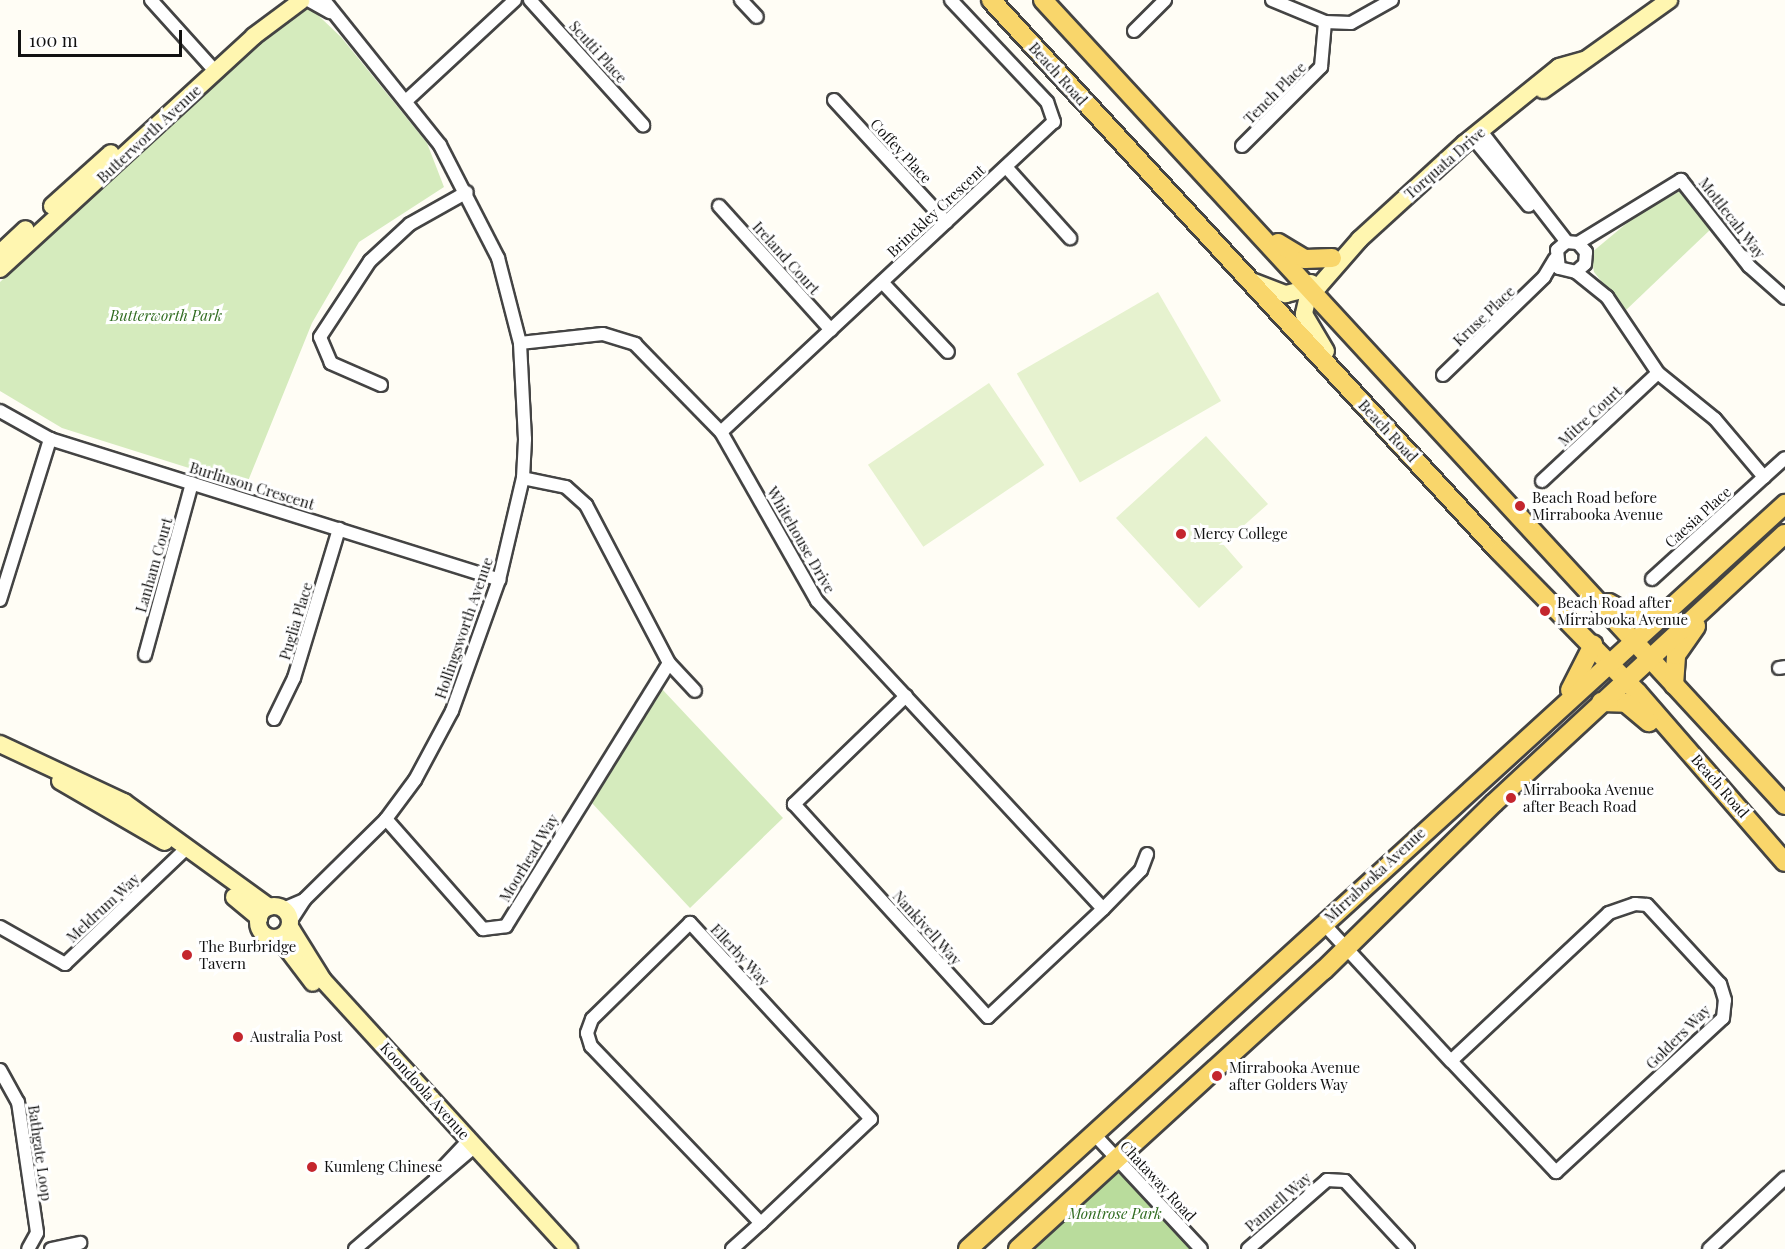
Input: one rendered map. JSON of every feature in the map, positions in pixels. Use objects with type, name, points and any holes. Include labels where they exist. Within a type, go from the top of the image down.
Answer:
[{"type":"main road","name":"Beach Road","points":[[991,0],[1368,410],[1610,663],[1714,778],[1785,862]]},
{"type":"main road","points":[[1043,0],[1310,288],[1554,558],[1785,805]]},
{"type":"main road","points":[[1233,205],[1297,256],[1312,261],[1332,258]]},
{"type":"main road","name":"Mirrabooka Avenue","points":[[968,1249],[1481,778],[1785,504]]},
{"type":"main road","name":"Mirrabooka Avenue","points":[[1018,1249],[1118,1160],[1347,948],[1624,679],[1785,534]]},
{"type":"main road","points":[[1554,558],[1616,610],[1633,617],[1662,616]]},
{"type":"main road","points":[[1674,685],[1673,666],[1683,638],[1735,588],[1747,566]]},
{"type":"main road","points":[[1481,778],[1576,684],[1593,645]]},
{"type":"main road","points":[[1601,702],[1635,708],[1687,763],[1714,778]]},
{"type":"street","points":[[151,0],[212,67]]},
{"type":"street","name":"Butterworth Avenue","points":[[0,269],[283,0]]},
{"type":"street","points":[[407,100],[515,0]]},
{"type":"street","name":"Scutti Place","points":[[530,0],[643,125]]},
{"type":"street","points":[[741,0],[757,17]]},
{"type":"street","name":"Brinckley Crescent","points":[[721,432],[1054,122],[1047,102],[951,0]]},
{"type":"street","points":[[1134,31],[1165,0]]},
{"type":"street","points":[[1272,0],[1325,22],[1351,23],[1392,0]]},
{"type":"street","name":"Torquata Drive","points":[[1310,288],[1319,286],[1360,239],[1476,134],[1535,92],[1567,77],[1584,60],[1669,0]]},
{"type":"street","name":"Butterworth Avenue","points":[[0,253],[212,67],[309,1]]},
{"type":"street","name":"Hollingsworth Avenue","points":[[278,920],[305,899],[386,819],[415,780],[452,711],[499,580],[523,478],[520,343],[498,258],[467,192],[407,100],[331,13],[309,1]]},
{"type":"street","name":"Tench Place","points":[[1242,146],[1321,68],[1325,22]]},
{"type":"street","name":"Coffey Place","points":[[834,100],[946,222]]},
{"type":"street","points":[[1476,134],[1528,205],[1556,255],[1576,258]]},
{"type":"street","points":[[1476,134],[1576,258],[1658,373],[1715,419],[1764,477],[1785,458]]},
{"type":"street","points":[[1006,167],[1070,238]]},
{"type":"street","name":"Mottlecah Way","points":[[1556,255],[1576,258],[1593,238],[1681,180],[1749,266],[1785,298]]},
{"type":"street","points":[[381,386],[331,363],[320,337],[370,261],[410,224],[467,192]]},
{"type":"street","name":"Ireland Court","points":[[719,206],[831,330]]},
{"type":"street","name":"Torquata Drive","points":[[1360,239],[1332,258],[1312,278],[1304,303],[1307,324],[1359,390],[1368,410]]},
{"type":"street","name":"Kruse Place","points":[[1545,276],[1556,255]]},
{"type":"street","name":"Kruse Place","points":[[1443,375],[1545,276],[1576,258]]},
{"type":"street","points":[[1247,279],[1273,293],[1310,288]]},
{"type":"street","points":[[882,282],[948,352]]},
{"type":"street","name":"Whitehouse Drive","points":[[520,343],[603,334],[635,344],[721,432],[817,601],[1103,909]]},
{"type":"street","name":"Mitre Court","points":[[1542,481],[1658,373]]},
{"type":"street","name":"Burlinson Crescent","points":[[0,411],[50,439],[499,580]]},
{"type":"street","points":[[0,600],[50,439]]},
{"type":"street","name":"Caesia Place","points":[[1652,579],[1764,477]]},
{"type":"street","points":[[523,478],[566,487],[586,505],[669,663],[694,691]]},
{"type":"street","name":"Lanham Court","points":[[145,655],[192,483]]},
{"type":"street","name":"Puglia Place","points":[[274,719],[294,678],[339,529]]},
{"type":"street","name":"Moorhead Way","points":[[386,819],[483,929],[506,926],[669,663]]},
{"type":"street","name":"Nankivell Way","points":[[906,696],[794,804],[988,1017],[1103,909],[1141,870],[1147,854]]},
{"type":"street","name":"Koondoola Avenue","points":[[0,744],[107,792],[278,920],[296,964],[569,1249]]},
{"type":"street","name":"Koondoola Avenue","points":[[0,753],[112,808],[186,850]]},
{"type":"street","name":"Meldrum Way","points":[[0,927],[65,964],[186,850]]},
{"type":"street","name":"Golders Way","points":[[1323,923],[1451,1061],[1556,1172],[1723,1018],[1720,984],[1647,905],[1635,904],[1609,913],[1451,1061]]},
{"type":"street","name":"Ellerby Way","points":[[732,1249],[761,1223],[871,1119],[690,923],[592,1019],[586,1033],[591,1046],[761,1223]]},
{"type":"street","name":"Bathgate Loop","points":[[0,1070],[18,1102],[37,1233],[35,1248]]},
{"type":"street","name":"Chataway Road","points":[[1093,1133],[1201,1249]]},
{"type":"street","points":[[355,1249],[469,1146]]},
{"type":"street","name":"Koondoola Avenue","points":[[469,1146],[557,1249]]},
{"type":"street","points":[[1709,1249],[1785,1178]]},
{"type":"street","name":"Pannell Way","points":[[1248,1249],[1327,1180],[1345,1181],[1408,1249]]},
{"type":"street","points":[[51,1249],[80,1243]]},
{"type":"green space","name":"Butterworth Park","points":[[302,0],[341,37],[427,143],[444,187],[359,242],[312,323],[246,486],[62,428],[0,391],[0,282]]},
{"type":"green space","points":[[1680,191],[1699,206],[1712,228],[1625,311],[1594,272],[1591,253],[1633,218]]},
{"type":"green space","points":[[1158,292],[1221,401],[1080,483],[1017,374]]},
{"type":"green space","points":[[989,383],[1044,465],[923,547],[868,465]]},
{"type":"green space","points":[[1206,436],[1268,504],[1223,544],[1243,567],[1199,608],[1116,518]]},
{"type":"green space","points":[[661,688],[783,818],[690,908],[590,801]]},
{"type":"green space","name":"Montrose Park","points":[[1117,1166],[1191,1249],[1028,1249]]},
{"type":"place","name":"Beach Road before Mirrabooka Avenue","points":[[1520,506]]},
{"type":"place","name":"Mercy College","points":[[1181,534]]},
{"type":"place","name":"Beach Road after Mirrabooka Avenue","points":[[1545,611]]},
{"type":"place","name":"Mirrabooka Avenue after Beach Road","points":[[1511,798]]},
{"type":"place","name":"The Burbridge Tavern","points":[[187,955]]},
{"type":"place","name":"Australia Post","points":[[238,1037]]},
{"type":"place","name":"Mirrabooka Avenue after Golders Way","points":[[1217,1076]]},
{"type":"place","name":"Kumleng Chinese","points":[[312,1167]]}]
